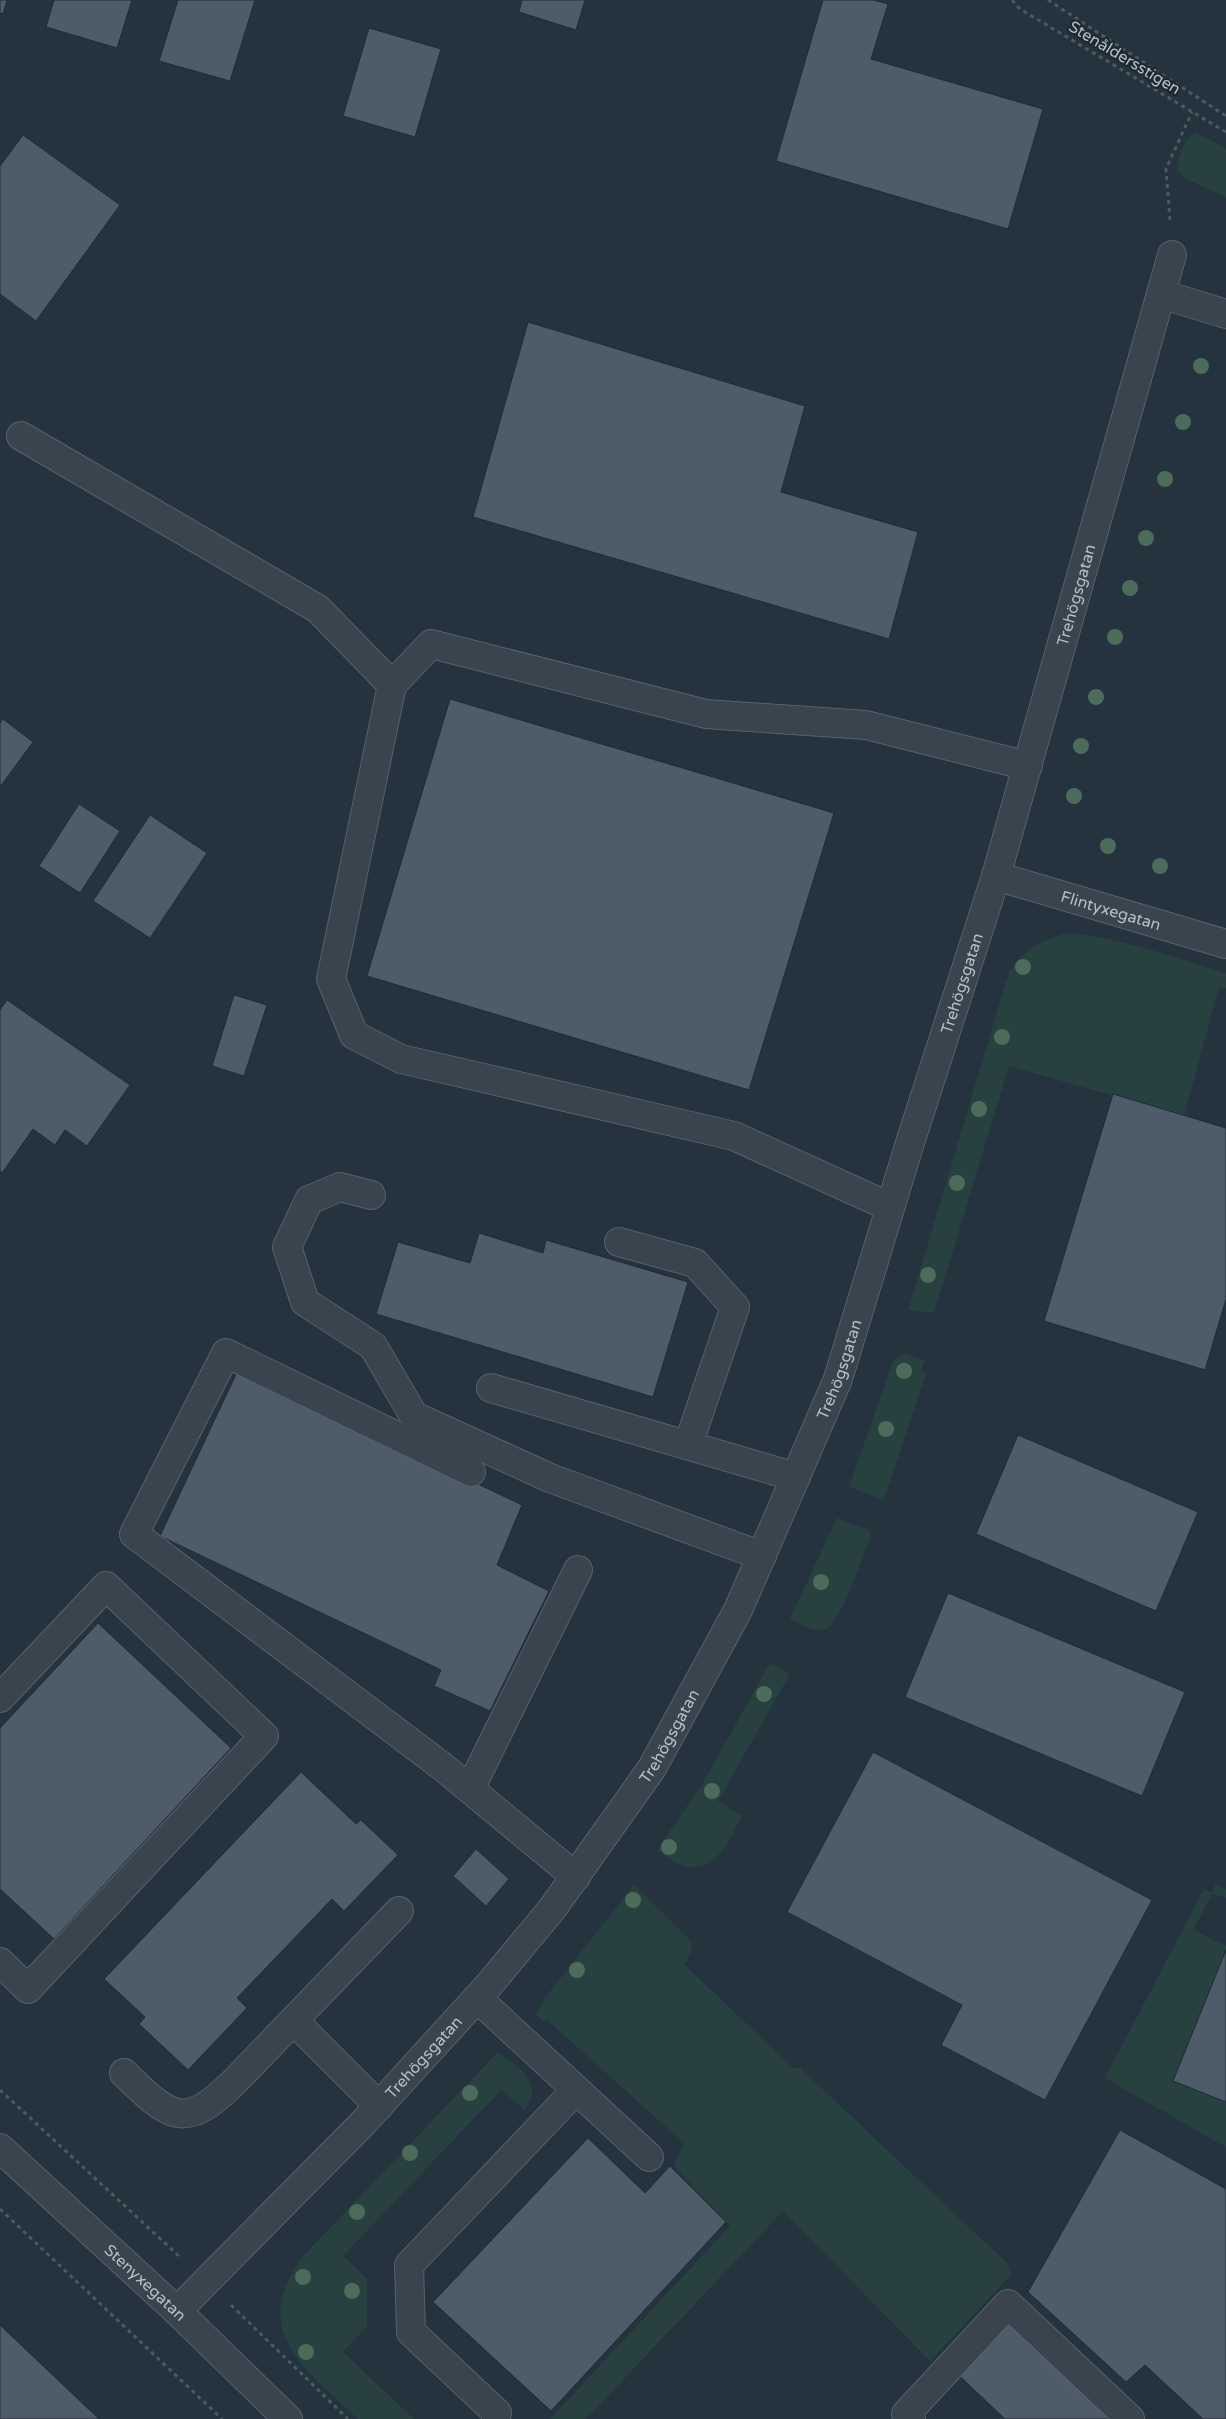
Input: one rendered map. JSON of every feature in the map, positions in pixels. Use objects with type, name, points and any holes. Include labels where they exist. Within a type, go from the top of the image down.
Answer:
[{"type":"street","name":"Trehögsgatan","points":[[177,2311],[379,2106],[477,1998],[552,1909],[652,1768],[738,1610],[838,1379],[890,1207],[996,876],[1172,256]]},
{"type":"street","points":[[1161,294],[1226,314]]},
{"type":"street","points":[[21,436],[318,609],[392,685]]},
{"type":"street","points":[[890,1207],[734,1136],[401,1059],[354,1035],[331,979],[392,685],[430,644],[706,714],[866,725],[1028,766]]},
{"type":"street","name":"Flintyxegatan","points":[[996,876],[1226,944]]},
{"type":"street","points":[[371,1195],[340,1187],[309,1200],[287,1247],[305,1302],[373,1346],[414,1416],[550,1478],[762,1556]]},
{"type":"street","points":[[619,1242],[695,1263],[735,1307],[688,1445]]},
{"type":"street","points":[[471,1472],[226,1353],[134,1534],[470,1789],[576,1876]]},
{"type":"street","points":[[491,1388],[796,1477]]},
{"type":"street","points":[[470,1789],[578,1570]]},
{"type":"street","points":[[0,1698],[106,1586],[264,1736],[28,1989],[0,1962]]},
{"type":"street","points":[[124,2073],[165,2110],[178,2114],[210,2104],[222,2095],[399,1911]]},
{"type":"street","points":[[477,1998],[649,2157]]},
{"type":"street","points":[[294,2021],[379,2106]]},
{"type":"street","points":[[496,2419],[498,2413],[412,2332],[409,2266],[576,2090]]},
{"type":"street","name":"Stenyxegatan","points":[[2,2153],[177,2311],[288,2419]]},
{"type":"street","points":[[911,2419],[906,2414],[1008,2304],[1130,2419]]},
{"type":"path","name":"Stenåldersstigen","points":[[1012,0],[1020,9],[1226,132]]},
{"type":"path","points":[[1048,0],[1226,116]]},
{"type":"path","points":[[1172,256],[1166,169],[1192,112]]},
{"type":"path","points":[[0,2090],[206,2282],[348,2419]]},
{"type":"path","points":[[0,2209],[222,2419]]},
{"type":"green space","points":[[1196,132],[1226,149],[1226,197],[1184,178],[1177,170],[1182,149],[1191,135]]},
{"type":"green space","points":[[1069,933],[1129,944],[1226,973],[1226,988],[1219,987],[1184,1116],[1009,1066],[934,1313],[908,1310],[1009,972],[1021,957],[1035,946],[1051,938]]},
{"type":"green space","points":[[904,1354],[925,1360],[921,1371],[926,1373],[886,1494],[881,1499],[849,1487],[893,1361]]},
{"type":"green space","points":[[837,1518],[869,1530],[871,1536],[852,1587],[832,1624],[826,1629],[812,1629],[790,1619]]},
{"type":"green space","points":[[770,1663],[790,1674],[718,1801],[742,1816],[726,1845],[712,1861],[703,1866],[693,1867],[678,1864],[657,1850],[703,1783]]},
{"type":"green space","points":[[634,1885],[689,1939],[692,1950],[684,1964],[792,2067],[800,2068],[1008,2264],[1011,2275],[930,2361],[783,2211],[586,2419],[550,2419],[730,2226],[674,2166],[684,2143],[546,2019],[543,2022],[536,2014],[544,1999]]},
{"type":"green space","points":[[1215,1885],[1226,1889],[1226,1898],[1212,1894],[1193,1930],[1226,1946],[1226,1950],[1173,2081],[1226,2102],[1226,2147],[1105,2078],[1204,1889],[1212,1893]]},
{"type":"green space","points":[[498,2052],[521,2070],[531,2083],[530,2100],[525,2110],[501,2090],[343,2256],[367,2279],[367,2326],[343,2352],[414,2419],[358,2419],[302,2364],[289,2345],[282,2325],[281,2304],[289,2280],[306,2253]]},
{"type":"building","points":[[0,0],[7,0],[3,14],[0,13]]},
{"type":"building","points":[[54,0],[132,0],[117,48],[46,27]]},
{"type":"building","points":[[178,0],[255,0],[230,81],[159,61]]},
{"type":"building","points":[[522,0],[585,0],[576,30],[519,12]]},
{"type":"building","points":[[823,0],[874,0],[888,4],[871,59],[1043,109],[1008,229],[776,161]]},
{"type":"building","points":[[369,28],[441,49],[415,137],[343,116]]},
{"type":"building","points":[[23,135],[120,205],[36,321],[0,294],[0,166]]},
{"type":"building","points":[[528,322],[805,406],[781,492],[918,532],[889,639],[473,517]]},
{"type":"building","points":[[450,699],[834,813],[749,1090],[367,976]]},
{"type":"building","points":[[3,719],[33,742],[0,787],[0,723]]},
{"type":"building","points":[[79,804],[120,831],[80,893],[39,866]]},
{"type":"building","points":[[150,815],[207,853],[150,938],[93,901]]},
{"type":"building","points":[[234,995],[267,1005],[244,1076],[212,1066]]},
{"type":"building","points":[[7,1000],[130,1085],[87,1146],[65,1130],[55,1145],[33,1129],[2,1173],[0,1171],[0,1010]]},
{"type":"building","points":[[1113,1094],[1226,1128],[1226,1299],[1205,1370],[1044,1321]]},
{"type":"building","points":[[479,1233],[543,1253],[546,1240],[688,1282],[653,1397],[376,1314],[398,1242],[470,1263]]},
{"type":"building","points":[[238,1370],[522,1505],[497,1565],[549,1591],[490,1711],[434,1686],[441,1670],[160,1536]]},
{"type":"building","points":[[1018,1435],[1198,1512],[1156,1611],[976,1534]]},
{"type":"building","points":[[948,1593],[1185,1692],[1142,1796],[905,1697]]},
{"type":"building","points":[[98,1623],[231,1748],[54,1939],[0,1889],[0,1728]]},
{"type":"building","points":[[873,1752],[1152,1900],[1045,2100],[941,2045],[962,2005],[787,1912]]},
{"type":"building","points":[[301,1772],[356,1824],[361,1820],[398,1855],[344,1911],[332,1899],[237,1998],[247,2008],[188,2070],[139,2024],[145,2017],[104,1979]]},
{"type":"building","points":[[476,1849],[509,1879],[486,1906],[453,1876]]},
{"type":"building","points":[[1226,1950],[1226,2102],[1173,2081]]},
{"type":"building","points":[[1120,2130],[1226,2189],[1226,2419],[1203,2419],[1145,2365],[1126,2382],[1028,2292]]},
{"type":"building","points":[[588,2138],[645,2193],[670,2166],[726,2222],[551,2411],[433,2302]]},
{"type":"building","points":[[1002,2316],[1111,2419],[1005,2419],[951,2368]]},
{"type":"building","points":[[0,2325],[99,2419],[0,2419]]}]
